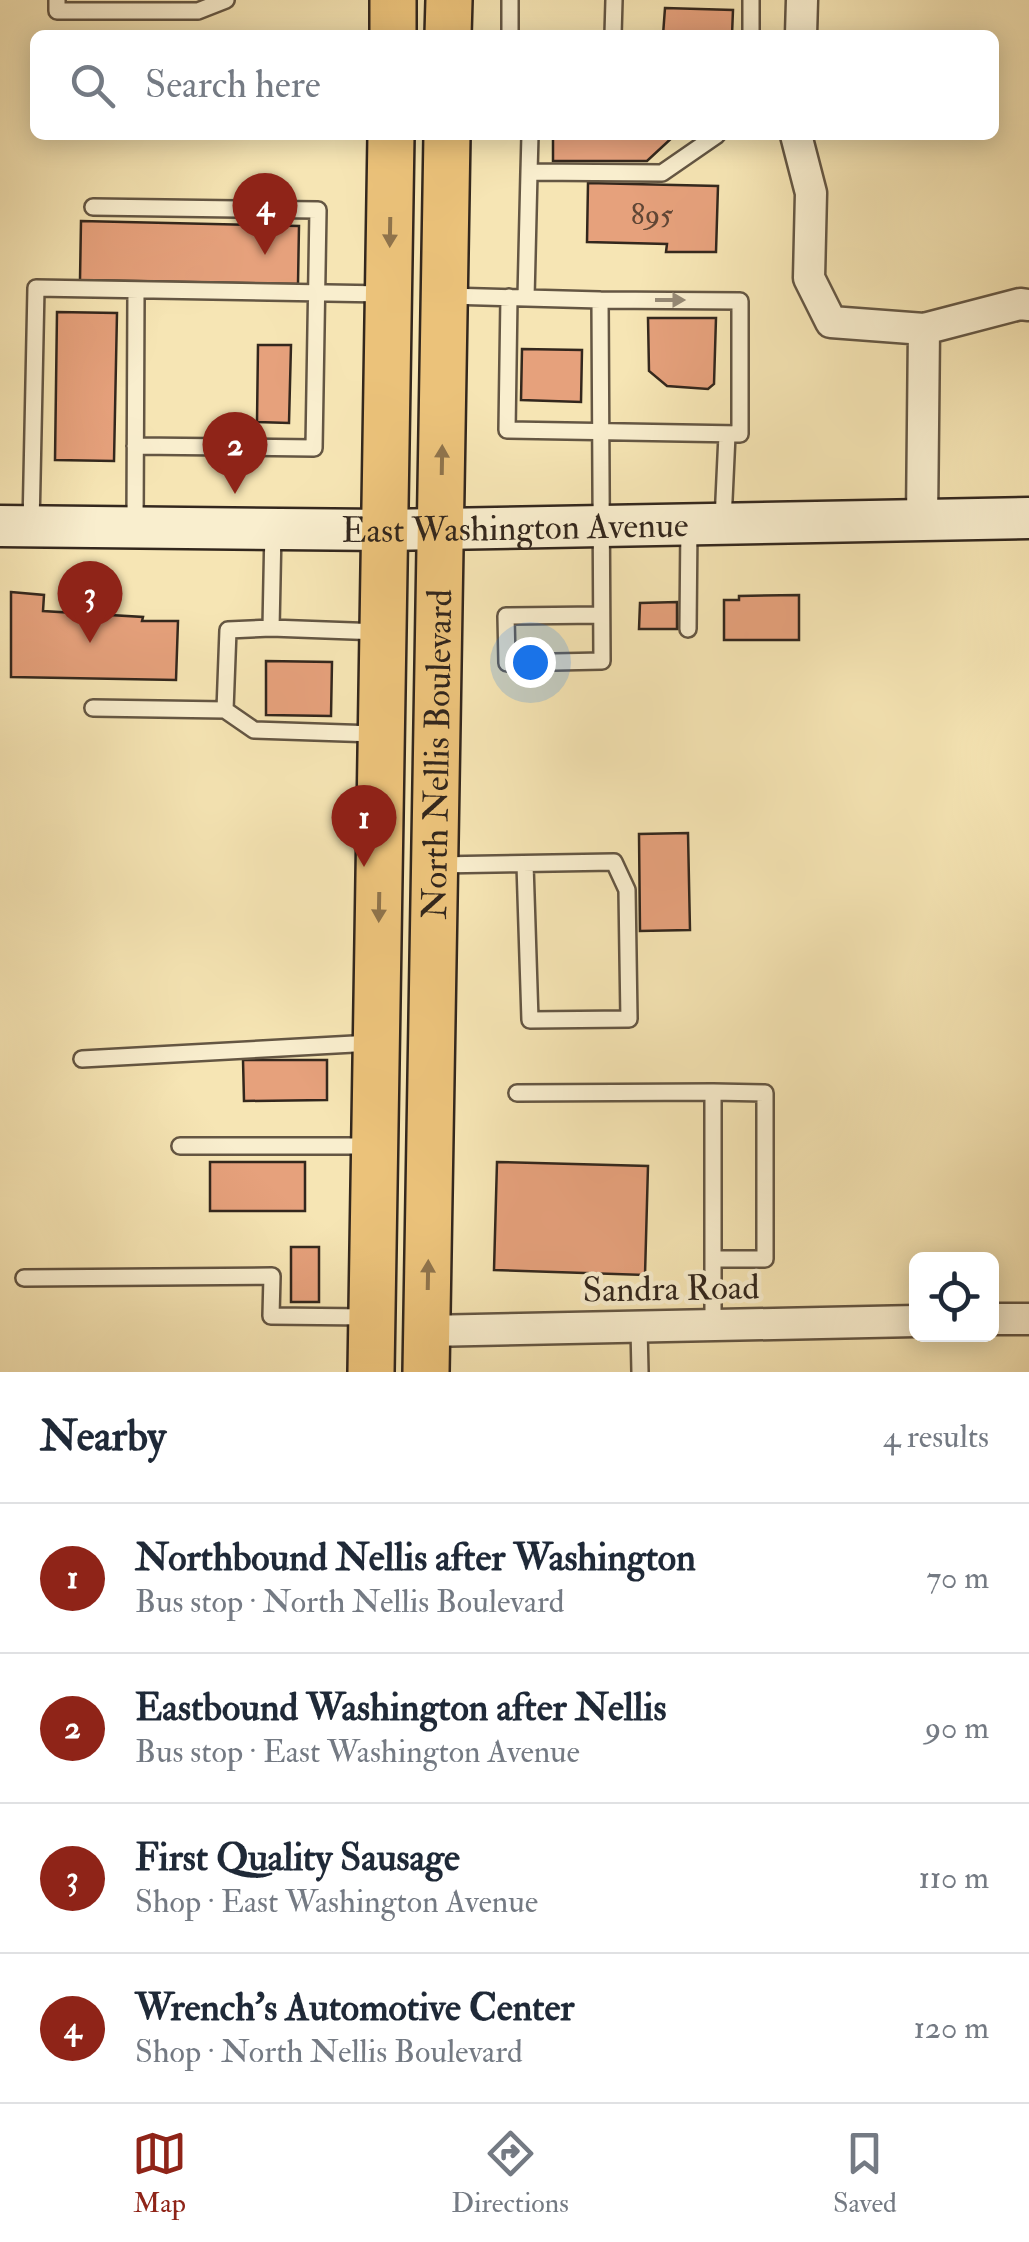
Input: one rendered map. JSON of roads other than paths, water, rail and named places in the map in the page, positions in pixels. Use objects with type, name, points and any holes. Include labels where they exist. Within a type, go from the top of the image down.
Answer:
[{"type":"main road","points":[[393,0],[393,30]]},
{"type":"main road","points":[[448,30],[449,0]]},
{"type":"main road","name":"North Nellis Boulevard","points":[[371,1372],[391,140]]},
{"type":"main road","name":"North Nellis Boulevard","points":[[427,1351],[446,140]]},
{"type":"main road","name":"East Washington Avenue","points":[[15,526],[386,530],[1029,518]]},
{"type":"street","points":[[801,30],[802,0]]},
{"type":"street","points":[[797,140],[810,193],[810,278],[831,322],[924,328],[1029,305]]},
{"type":"street","points":[[922,520],[924,328]]},
{"type":"street","points":[[999,1320],[1029,1319]]},
{"type":"street","name":"Sandra Road","points":[[427,1351],[639,1327],[909,1321]]},
{"type":"lane","points":[[57,0],[57,11],[198,11],[226,0]]},
{"type":"lane","points":[[510,0],[510,30]]},
{"type":"lane","points":[[614,0],[614,30]]},
{"type":"lane","points":[[751,0],[752,30]]},
{"type":"lane","points":[[444,296],[517,297],[600,300],[740,300],[740,434],[508,430],[517,297],[529,172],[530,140]]},
{"type":"lane","points":[[529,172],[662,173],[710,140]]},
{"type":"lane","points":[[94,207],[318,210],[314,448],[135,446]]},
{"type":"lane","points":[[15,526],[36,288],[389,294]]},
{"type":"lane","points":[[135,527],[136,290]]},
{"type":"lane","points":[[600,300],[602,661],[507,663],[506,616],[601,615]]},
{"type":"lane","points":[[688,629],[706,524],[727,435]]},
{"type":"lane","points":[[272,628],[273,528]]},
{"type":"lane","points":[[225,710],[228,630],[384,632]]},
{"type":"lane","points":[[94,708],[225,710],[254,730],[382,734]]},
{"type":"lane","points":[[435,865],[614,862],[627,890],[629,1018],[530,1020],[524,864]]},
{"type":"lane","points":[[82,1059],[376,1043]]},
{"type":"lane","points":[[517,1092],[765,1092],[765,1259],[713,1259]]},
{"type":"lane","points":[[713,1092],[713,1325]]},
{"type":"lane","points":[[180,1146],[375,1146]]},
{"type":"lane","points":[[24,1278],[272,1276],[271,1316],[372,1317]]},
{"type":"lane","points":[[639,1327],[640,1372]]},
{"type":"place","name":"Wrench's Automotive Center","points":[[265,255]]},
{"type":"place","name":"Eastbound Washington after Nellis","points":[[235,494]]},
{"type":"place","name":"First Quality Sausage","points":[[90,643]]},
{"type":"place","name":"Northbound Nellis after Washington","points":[[364,867]]}]
